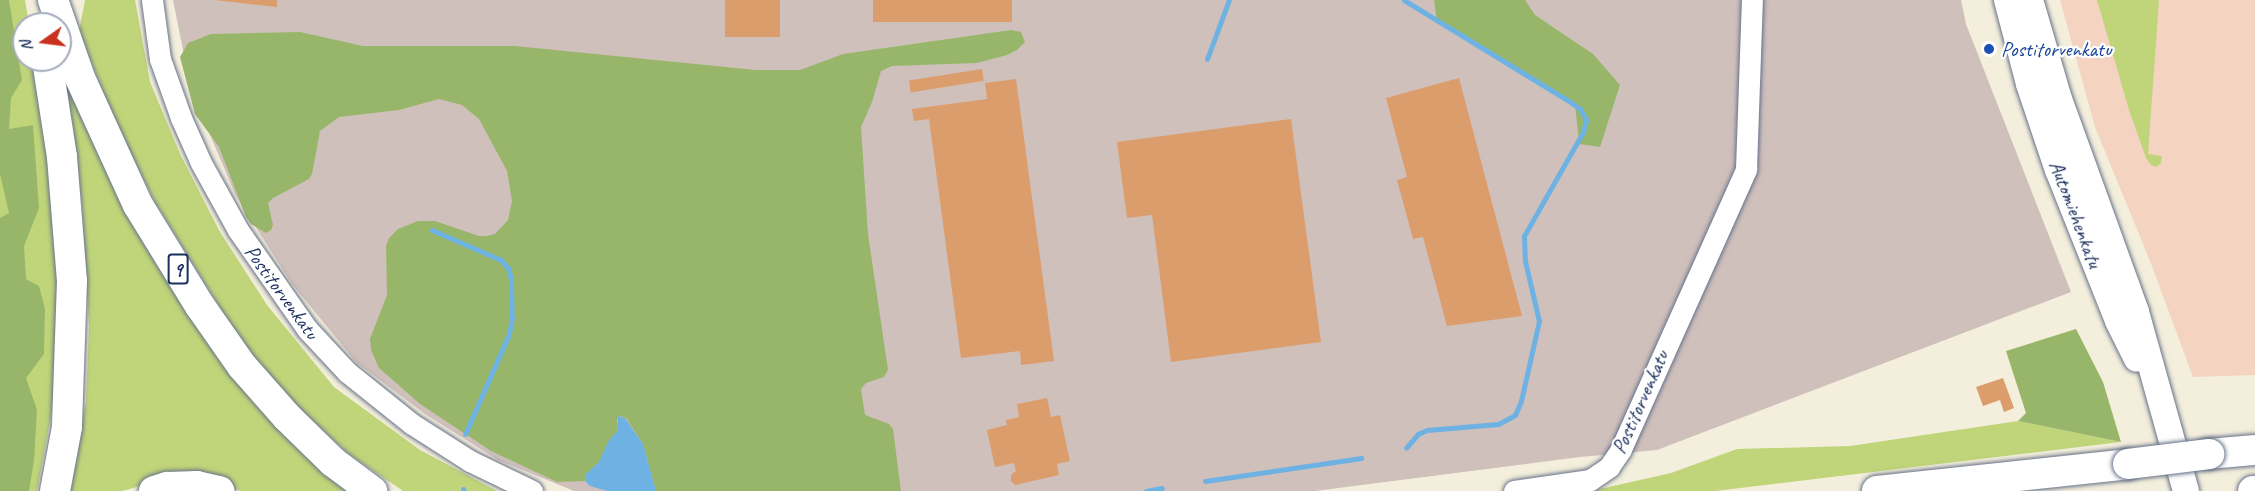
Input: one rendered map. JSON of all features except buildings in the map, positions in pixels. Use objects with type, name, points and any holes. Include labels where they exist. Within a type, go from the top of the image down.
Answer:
[{"type":"highway","name":"9","points":[[53,0],[80,78],[129,186],[200,306],[242,366],[287,417],[333,462],[372,491]]},
{"type":"highway","points":[[49,72],[62,157],[70,250],[71,359],[67,427],[55,491]]},
{"type":"highway","points":[[1877,491],[2255,450]]},
{"type":"highway","points":[[154,491],[167,487],[197,486],[219,491]]},
{"type":"main road","name":"Automiehenkatu","points":[[2007,0],[2029,84],[2058,170],[2118,321],[2165,419]]},
{"type":"main road","name":"Automiehenkatu","points":[[2030,0],[2058,99],[2136,312],[2186,491]]},
{"type":"street","name":"Postitorvenkatu","points":[[152,0],[160,59],[181,118],[201,163],[244,240],[307,329],[348,372],[412,424],[470,461],[532,491]]},
{"type":"street","name":"Postitorvenkatu","points":[[1514,491],[1590,480],[1609,467],[1621,449],[1746,170],[1752,0]]},
{"type":"shaded area","points":[[173,0],[1961,0],[1966,24],[2071,292],[1657,450],[1580,457],[1315,491],[574,491],[498,460],[425,414],[356,362],[292,284],[236,196],[191,90]]},
{"type":"shaded area","points":[[2060,0],[2255,0],[2255,375],[2193,377],[2150,261],[2095,127]]},
{"type":"green space","points":[[0,0],[25,0],[27,12],[12,12],[12,72],[38,72],[52,178],[59,281],[57,383],[37,491],[0,491]]},
{"type":"green space","points":[[0,0],[9,0],[12,18],[12,72],[21,72],[22,80],[11,98],[9,129],[33,125],[39,208],[24,246],[26,279],[39,286],[45,309],[44,354],[26,378],[37,410],[34,461],[29,491],[0,491],[0,218],[9,213],[0,174]]},
{"type":"green space","points":[[85,0],[135,0],[150,82],[181,156],[220,232],[267,305],[334,387],[420,450],[497,491],[403,491],[349,454],[289,399],[240,340],[155,202],[116,123],[79,32]]},
{"type":"green space","points":[[1434,0],[1525,0],[1535,15],[1593,54],[1620,85],[1600,147],[1579,144],[1575,103],[1437,22]]},
{"type":"green space","points":[[2097,0],[2159,0],[2148,154],[2162,156],[2161,163],[2156,167],[2151,165],[2146,158],[2129,110]]},
{"type":"green space","points":[[1011,30],[1021,32],[1025,42],[1017,50],[1007,55],[977,63],[892,66],[881,71],[872,102],[861,127],[868,234],[888,370],[884,377],[866,383],[861,389],[865,415],[889,424],[893,429],[901,491],[656,491],[643,444],[626,418],[620,416],[617,419],[617,431],[599,462],[586,474],[585,481],[557,482],[491,451],[420,404],[379,368],[371,350],[370,339],[387,295],[386,246],[389,238],[398,229],[418,221],[435,221],[479,236],[487,236],[495,234],[508,220],[512,201],[507,171],[479,119],[462,105],[439,99],[399,110],[339,117],[320,131],[312,174],[309,179],[268,203],[273,225],[266,233],[251,224],[246,217],[219,147],[195,114],[180,57],[188,43],[211,34],[300,32],[363,46],[515,46],[756,70],[800,70],[843,54]]},
{"type":"green space","points":[[62,72],[66,72],[119,188],[358,491],[241,491],[206,478],[166,479],[122,491],[67,491],[86,402],[89,326],[82,204]]},
{"type":"green space","points":[[2076,329],[2103,382],[2121,442],[2018,421],[2026,413],[2006,351]]},
{"type":"green space","points":[[2018,421],[2121,442],[1715,491],[1591,491],[1671,473],[1737,449],[1850,446]]},
{"type":"water","points":[[618,416],[625,418],[643,444],[656,491],[607,491],[590,486],[585,481],[586,474],[599,462],[608,442],[617,431]]},
{"type":"waterway","points":[[1207,59],[1229,0]]},
{"type":"waterway","points":[[1404,0],[1569,101],[1580,109],[1586,120],[1583,132],[1524,236],[1525,261],[1539,321],[1521,401],[1515,415],[1498,424],[1427,430],[1418,434],[1406,448]]},
{"type":"waterway","points":[[432,230],[501,260],[508,268],[511,279],[512,318],[509,334],[465,434]]},
{"type":"waterway","points":[[1205,481],[1361,458]]},
{"type":"waterway","points":[[1146,491],[1162,488]]},
{"type":"place","name":"Postitorvenkatu","points":[[1989,49]]}]
